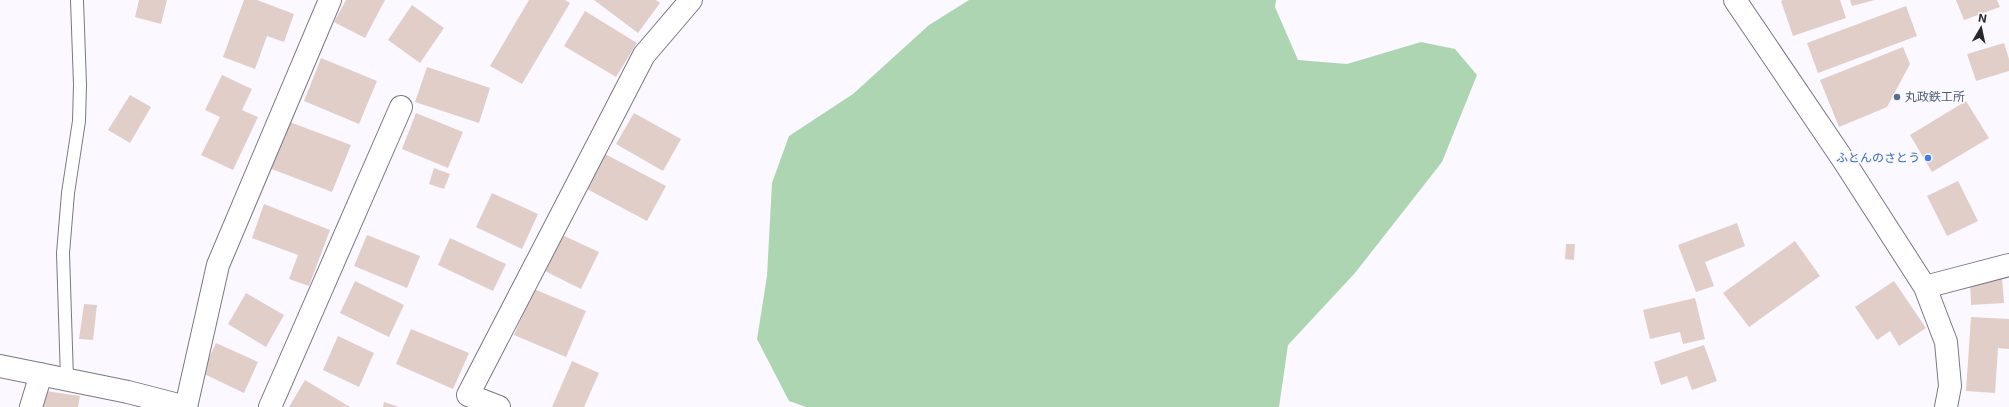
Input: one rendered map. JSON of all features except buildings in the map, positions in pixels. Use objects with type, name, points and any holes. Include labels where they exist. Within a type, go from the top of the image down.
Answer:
[{"type":"street","points":[[0,366],[128,392],[186,407],[218,265],[330,0]]},
{"type":"street","points":[[500,407],[468,395],[644,55],[691,0]]},
{"type":"street","points":[[1735,0],[1844,161],[1924,287],[1946,342],[1950,386],[1946,407]]},
{"type":"street","points":[[270,407],[401,107]]},
{"type":"street","points":[[1924,287],[2009,265]]},
{"type":"street","points":[[31,407],[41,374]]},
{"type":"lane","points":[[67,379],[63,254],[68,193],[79,121],[80,84],[77,0]]},
{"type":"green space","points":[[969,0],[1276,0],[1275,7],[1298,60],[1347,64],[1421,42],[1455,49],[1477,75],[1442,162],[1355,273],[1288,345],[1279,407],[806,407],[789,401],[757,339],[767,276],[772,183],[789,136],[853,94],[929,25]]},
{"type":"place","name":"丸政鉄工所","points":[[1897,97]]},
{"type":"place","name":"ふとんのさとう","points":[[1928,158]]}]
